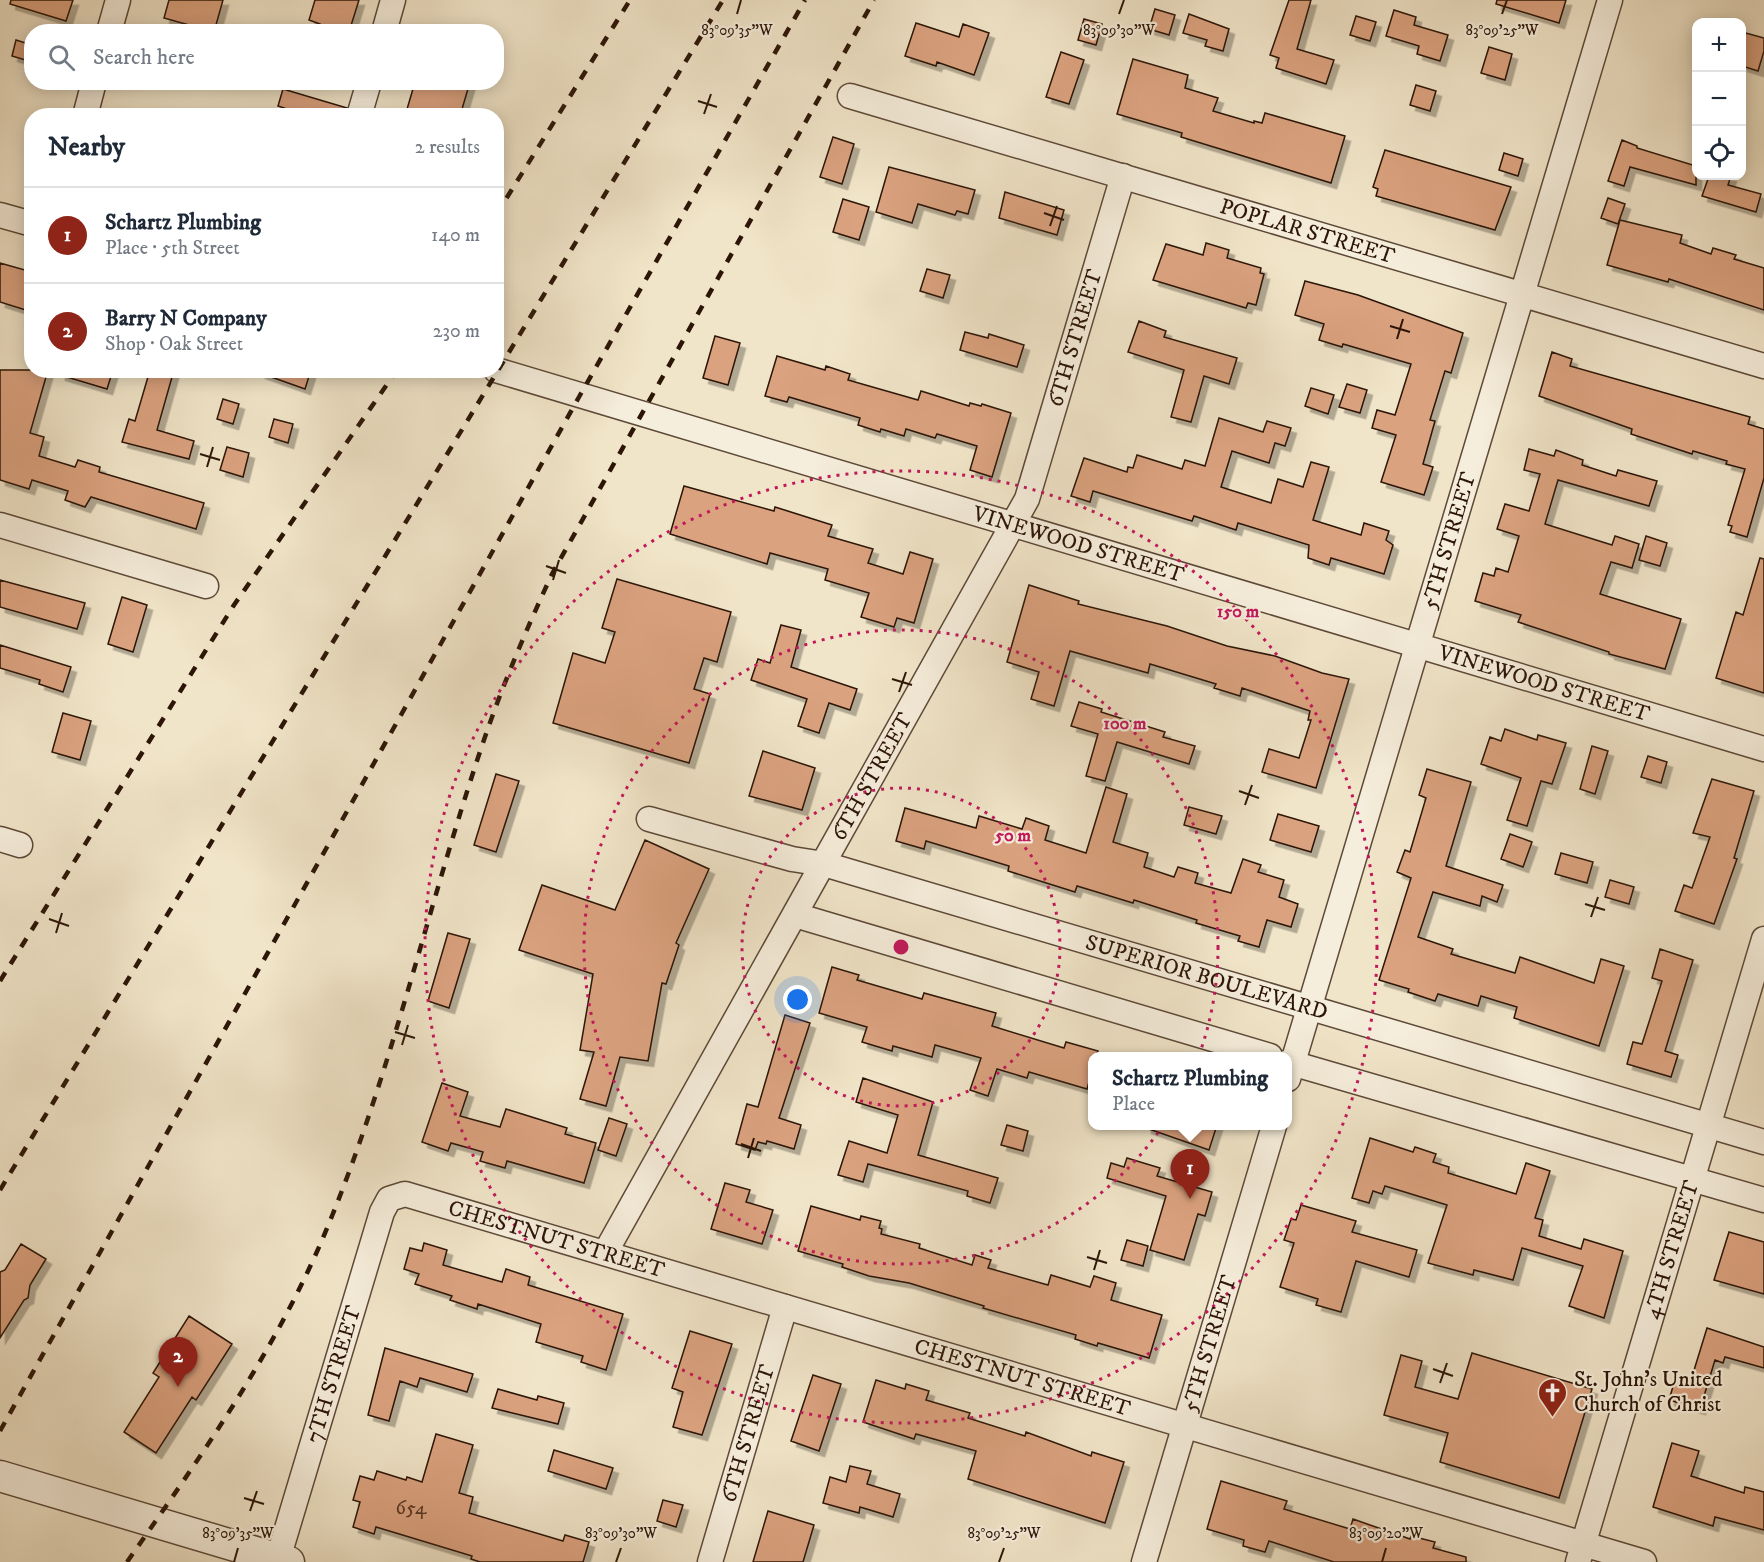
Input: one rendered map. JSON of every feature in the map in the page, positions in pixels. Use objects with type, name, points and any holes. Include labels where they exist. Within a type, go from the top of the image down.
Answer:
[{"type":"street","points":[[111,24],[118,0]]},
{"type":"street","points":[[386,24],[393,0]]},
{"type":"street","name":"5TH STREET","points":[[1290,1052],[1309,1008],[1610,0]]},
{"type":"street","points":[[87,108],[92,90]]},
{"type":"street","points":[[361,108],[367,90]]},
{"type":"street","name":"POPLAR STREET","points":[[850,96],[1764,366]]},
{"type":"street","name":"6TH STREET","points":[[605,1253],[1027,499],[1123,176]]},
{"type":"street","points":[[0,215],[24,222]]},
{"type":"street","name":"VINEWOOD STREET","points":[[504,373],[1012,527],[1764,749]]},
{"type":"street","points":[[0,525],[206,586]]},
{"type":"street","name":"SUPERIOR BOULEVARD","points":[[650,819],[792,859],[824,864],[1764,1142]]},
{"type":"street","points":[[795,915],[1242,1052]]},
{"type":"street","name":"4TH STREET","points":[[1581,1553],[1764,939]]},
{"type":"street","points":[[1292,1067],[1764,1200]]},
{"type":"street","name":"5TH STREET","points":[[1144,1562],[1272,1130]]},
{"type":"street","name":"CHESTNUT STREET","points":[[400,1194],[1184,1425],[1581,1553],[1644,1562]]},
{"type":"street","name":"7TH STREET","points":[[282,1561],[382,1212],[389,1199],[400,1194]]},
{"type":"street","name":"6TH STREET","points":[[710,1562],[785,1307]]},
{"type":"street","points":[[0,1476],[282,1561]]},
{"type":"building","points":[[11,0],[73,0],[66,21],[10,4]]},
{"type":"building","points":[[169,0],[223,0],[216,24],[185,24],[164,18]]},
{"type":"building","points":[[315,0],[359,0],[352,24],[320,24],[309,20]]},
{"type":"building","points":[[1289,0],[1311,0],[1297,49],[1334,60],[1326,84],[1276,68],[1279,58],[1270,55]]},
{"type":"building","points":[[1497,0],[1566,0],[1559,23],[1496,4]]},
{"type":"building","points":[[1155,9],[1175,15],[1169,35],[1149,29]]},
{"type":"building","points":[[1394,10],[1416,17],[1414,25],[1448,35],[1440,61],[1417,54],[1419,46],[1386,36]]},
{"type":"building","points":[[1189,14],[1229,29],[1223,51],[1205,46],[1207,40],[1183,33]]},
{"type":"building","points":[[1356,16],[1376,22],[1370,41],[1350,35]]},
{"type":"building","points":[[1084,19],[1102,24],[1096,45],[1078,40]]},
{"type":"building","points":[[916,23],[959,37],[963,24],[989,33],[974,75],[937,62],[936,66],[905,56]]},
{"type":"building","points":[[1746,33],[1764,38],[1764,51],[1758,71],[1746,67]]},
{"type":"building","points":[[16,40],[24,42],[24,60],[12,56]]},
{"type":"building","points":[[1489,47],[1512,54],[1505,80],[1481,73]]},
{"type":"building","points":[[1061,52],[1084,60],[1069,104],[1046,97]]},
{"type":"building","points":[[1133,59],[1188,75],[1185,88],[1218,98],[1213,111],[1254,123],[1254,121],[1262,123],[1265,113],[1345,136],[1331,183],[1181,137],[1182,133],[1117,114]]},
{"type":"building","points":[[1416,85],[1436,91],[1430,111],[1410,105]]},
{"type":"building","points":[[283,90],[286,90],[347,108],[284,108],[278,106]]},
{"type":"building","points":[[413,90],[468,90],[462,108],[407,108]]},
{"type":"building","points":[[833,137],[854,144],[842,184],[820,177]]},
{"type":"building","points":[[1622,140],[1637,148],[1692,165],[1692,180],[1696,180],[1696,185],[1630,167],[1624,186],[1608,181]]},
{"type":"building","points":[[1385,150],[1511,187],[1495,230],[1376,196],[1378,189],[1373,187]]},
{"type":"building","points":[[1504,153],[1523,159],[1518,176],[1499,170]]},
{"type":"building","points":[[889,167],[975,190],[968,214],[957,211],[955,215],[918,204],[912,223],[876,212]]},
{"type":"building","points":[[1708,180],[1730,180],[1728,185],[1761,194],[1756,212],[1702,196]]},
{"type":"building","points":[[1005,192],[1064,210],[1057,235],[999,218]]},
{"type":"building","points":[[1608,198],[1625,204],[1618,224],[1601,218]]},
{"type":"building","points":[[843,199],[869,207],[859,240],[833,232]]},
{"type":"building","points":[[1620,220],[1682,235],[1680,243],[1711,254],[1713,248],[1736,255],[1734,259],[1764,268],[1764,310],[1669,279],[1668,282],[1607,265]]},
{"type":"building","points":[[1206,243],[1229,250],[1227,258],[1261,268],[1260,273],[1264,274],[1256,305],[1248,303],[1246,308],[1153,280],[1166,244],[1203,255]]},
{"type":"building","points":[[0,263],[24,270],[24,310],[0,302]]},
{"type":"building","points":[[927,269],[950,275],[943,298],[920,291]]},
{"type":"building","points":[[1305,281],[1358,295],[1463,333],[1451,373],[1445,371],[1430,420],[1435,421],[1423,464],[1433,467],[1424,495],[1381,482],[1396,435],[1372,428],[1377,410],[1395,415],[1411,364],[1343,344],[1342,347],[1319,340],[1324,324],[1295,315]]},
{"type":"building","points":[[1139,321],[1166,331],[1164,337],[1237,358],[1229,384],[1204,376],[1191,422],[1171,417],[1184,370],[1128,352]]},
{"type":"building","points":[[965,332],[988,338],[989,334],[1024,345],[1017,367],[960,350]]},
{"type":"building","points":[[715,336],[740,343],[728,385],[703,378]]},
{"type":"building","points":[[1552,352],[1572,359],[1570,366],[1750,417],[1748,424],[1764,429],[1764,478],[1747,537],[1730,532],[1732,526],[1728,525],[1745,469],[1726,464],[1727,461],[1693,451],[1692,454],[1631,434],[1632,429],[1539,396]]},
{"type":"building","points":[[777,356],[825,370],[826,366],[850,374],[848,380],[918,400],[921,391],[969,406],[970,403],[981,406],[982,404],[1011,413],[992,477],[970,470],[977,446],[937,434],[935,438],[906,429],[904,436],[881,429],[880,432],[858,425],[860,418],[789,397],[787,402],[765,396]]},
{"type":"building","points":[[0,370],[24,370],[24,378],[46,378],[30,433],[44,437],[39,456],[75,467],[78,460],[100,467],[99,472],[204,503],[196,529],[91,497],[85,507],[65,500],[68,491],[32,480],[29,489],[0,480]]},
{"type":"building","points":[[70,378],[110,378],[107,389]]},
{"type":"building","points":[[148,378],[172,378],[157,430],[194,441],[189,459],[122,442],[129,419],[135,421]]},
{"type":"building","points":[[274,378],[308,378],[305,389]]},
{"type":"building","points":[[1347,384],[1367,390],[1360,413],[1339,407]]},
{"type":"building","points":[[1311,388],[1334,395],[1328,414],[1305,406]]},
{"type":"building","points":[[223,399],[239,404],[233,424],[217,419]]},
{"type":"building","points":[[1219,418],[1263,432],[1267,421],[1291,428],[1285,446],[1275,443],[1269,463],[1232,451],[1221,487],[1271,503],[1278,479],[1303,487],[1311,462],[1329,467],[1313,520],[1361,535],[1364,523],[1389,531],[1386,540],[1393,545],[1384,574],[1331,558],[1329,565],[1308,558],[1309,545],[1238,523],[1236,530],[1194,516],[1192,521],[1093,491],[1090,502],[1071,496],[1084,458],[1127,472],[1128,467],[1133,468],[1137,455],[1182,469],[1185,460],[1205,466]]},
{"type":"building","points":[[274,419],[293,424],[288,443],[269,437]]},
{"type":"building","points":[[227,447],[249,453],[243,477],[220,470]]},
{"type":"building","points":[[1529,449],[1554,456],[1556,450],[1583,460],[1582,465],[1616,476],[1618,470],[1657,481],[1649,506],[1558,480],[1545,524],[1612,545],[1615,536],[1639,544],[1632,568],[1611,562],[1600,594],[1681,619],[1665,669],[1609,654],[1609,652],[1518,622],[1521,615],[1475,601],[1483,573],[1494,576],[1496,568],[1508,572],[1519,536],[1497,529],[1505,504],[1529,511],[1540,474],[1524,470]]},
{"type":"building","points":[[684,486],[774,511],[775,507],[832,525],[828,536],[873,549],[868,563],[903,574],[910,552],[933,559],[914,623],[897,618],[894,627],[861,617],[869,593],[825,580],[828,569],[770,553],[767,564],[670,534]]},
{"type":"building","points":[[1646,536],[1667,543],[1660,566],[1639,560]]},
{"type":"building","points":[[1760,558],[1764,559],[1764,693],[1716,678],[1736,612],[1743,615]]},
{"type":"building","points":[[617,579],[731,612],[717,662],[704,658],[694,689],[710,694],[689,763],[553,723],[573,653],[605,663],[615,632],[602,628]]},
{"type":"building","points":[[0,580],[85,603],[77,629],[0,607]]},
{"type":"building","points":[[1029,585],[1079,601],[1078,604],[1167,626],[1227,646],[1275,656],[1322,673],[1349,679],[1316,788],[1262,772],[1269,749],[1299,758],[1311,720],[1308,720],[1310,711],[1242,688],[1240,696],[1214,688],[1216,684],[1150,664],[1148,673],[1070,651],[1054,706],[1031,699],[1039,672],[1007,662]]},
{"type":"building","points":[[122,597],[147,605],[133,652],[108,644]]},
{"type":"building","points":[[781,625],[801,630],[791,667],[857,689],[850,710],[829,703],[819,733],[798,726],[807,699],[751,680],[758,659],[770,663]]},
{"type":"building","points":[[0,645],[71,667],[63,692],[39,684],[40,680],[0,668]]},
{"type":"building","points":[[1079,702],[1102,709],[1101,712],[1165,732],[1163,737],[1195,746],[1189,764],[1117,742],[1105,781],[1086,776],[1098,734],[1071,726]]},
{"type":"building","points":[[63,713],[91,721],[80,760],[52,752]]},
{"type":"building","points":[[1505,729],[1537,740],[1538,735],[1566,743],[1552,784],[1541,781],[1527,826],[1507,820],[1521,778],[1481,764],[1490,737],[1501,741]]},
{"type":"building","points":[[1592,746],[1608,751],[1595,794],[1580,789]]},
{"type":"building","points":[[763,751],[815,768],[802,810],[749,796]]},
{"type":"building","points":[[1648,756],[1667,762],[1661,783],[1641,777]]},
{"type":"building","points":[[1427,769],[1471,782],[1446,866],[1503,885],[1497,902],[1482,896],[1480,906],[1433,892],[1418,937],[1453,949],[1451,954],[1515,973],[1520,957],[1594,983],[1601,959],[1624,966],[1599,1046],[1514,1018],[1517,1007],[1481,996],[1478,1006],[1438,994],[1435,1001],[1408,992],[1409,989],[1379,980],[1411,878],[1397,872],[1405,850],[1410,852],[1426,798],[1419,795]]},
{"type":"building","points":[[496,774],[519,781],[496,852],[474,845]]},
{"type":"building","points":[[1712,779],[1754,791],[1734,858],[1737,859],[1714,924],[1675,911],[1684,885],[1692,888],[1710,837],[1693,833]]},
{"type":"building","points":[[1106,787],[1127,794],[1113,842],[1148,853],[1144,867],[1174,877],[1178,867],[1198,873],[1195,883],[1231,893],[1243,859],[1261,865],[1258,872],[1284,880],[1279,897],[1298,904],[1291,927],[1267,920],[1259,947],[1238,941],[1240,936],[1196,923],[1197,920],[1134,900],[1133,903],[1077,886],[1075,892],[1008,871],[1009,866],[926,841],[924,849],[896,841],[905,808],[976,828],[979,816],[1022,829],[1026,818],[1049,826],[1045,840],[1086,853]]},
{"type":"building","points":[[1189,807],[1222,816],[1216,834],[1184,825]]},
{"type":"building","points":[[1278,814],[1319,826],[1311,852],[1270,840]]},
{"type":"building","points":[[1510,834],[1532,842],[1523,867],[1501,859]]},
{"type":"building","points":[[645,840],[709,869],[676,943],[679,945],[666,984],[662,983],[648,1061],[620,1057],[606,1106],[580,1099],[594,1052],[580,1050],[593,974],[519,950],[542,885],[615,910]]},
{"type":"building","points":[[1561,853],[1593,862],[1587,883],[1555,874]]},
{"type":"building","points":[[1610,880],[1634,887],[1629,904],[1605,897]]},
{"type":"building","points":[[448,933],[470,939],[449,1008],[428,1001]]},
{"type":"building","points":[[1660,949],[1693,960],[1665,1051],[1678,1055],[1671,1077],[1627,1064],[1633,1042],[1642,1044],[1662,981],[1652,978]]},
{"type":"building","points":[[832,967],[859,975],[857,980],[922,999],[924,993],[996,1013],[992,1026],[1064,1048],[1066,1042],[1098,1051],[1088,1052],[1087,1089],[1029,1072],[1027,1078],[997,1069],[988,1096],[970,1090],[981,1058],[935,1045],[932,1057],[893,1046],[892,1051],[862,1042],[867,1027],[819,1013]]},
{"type":"building","points":[[785,1015],[810,1023],[779,1118],[801,1125],[794,1149],[767,1141],[766,1144],[758,1142],[755,1150],[736,1144],[747,1104],[758,1107]]},
{"type":"building","points":[[863,1078],[933,1102],[918,1155],[998,1178],[990,1203],[967,1196],[968,1191],[868,1164],[863,1182],[838,1175],[849,1141],[887,1153],[898,1115],[856,1102]]},
{"type":"building","points":[[442,1083],[468,1092],[460,1116],[500,1127],[506,1109],[567,1128],[565,1134],[596,1143],[584,1183],[507,1161],[505,1168],[480,1161],[483,1152],[451,1143],[448,1151],[422,1142]]},
{"type":"building","points":[[609,1118],[627,1124],[616,1156],[598,1150]]},
{"type":"building","points":[[1007,1125],[1028,1131],[1023,1151],[1001,1145]]},
{"type":"building","points":[[1152,1130],[1215,1130],[1209,1150]]},
{"type":"building","points":[[1370,1138],[1413,1152],[1415,1147],[1436,1154],[1433,1162],[1449,1167],[1448,1173],[1516,1194],[1526,1163],[1550,1171],[1535,1218],[1543,1220],[1539,1236],[1581,1249],[1584,1239],[1623,1251],[1604,1318],[1569,1306],[1583,1266],[1522,1248],[1513,1280],[1474,1270],[1473,1275],[1428,1263],[1447,1205],[1385,1186],[1382,1194],[1373,1191],[1369,1203],[1352,1198]]},
{"type":"building","points":[[1127,1158],[1160,1168],[1157,1176],[1212,1192],[1205,1216],[1198,1214],[1184,1260],[1150,1250],[1166,1196],[1107,1178],[1111,1163],[1124,1167]]},
{"type":"building","points":[[725,1183],[750,1190],[746,1202],[773,1210],[762,1244],[711,1229]]},
{"type":"building","points":[[1301,1205],[1356,1221],[1352,1232],[1417,1250],[1409,1277],[1356,1261],[1341,1312],[1316,1305],[1318,1299],[1280,1287],[1294,1243],[1284,1240],[1291,1219],[1296,1220]]},
{"type":"building","points":[[811,1206],[860,1220],[861,1216],[881,1221],[879,1228],[882,1229],[881,1234],[920,1244],[919,1248],[972,1265],[975,1255],[991,1260],[988,1268],[1048,1285],[1051,1275],[1090,1287],[1094,1276],[1116,1283],[1111,1300],[1162,1315],[1149,1358],[1098,1343],[1097,1346],[1075,1339],[1076,1335],[983,1308],[984,1306],[909,1283],[869,1276],[842,1267],[843,1264],[798,1251]]},
{"type":"building","points":[[1729,1232],[1764,1242],[1764,1294],[1714,1280]]},
{"type":"building","points":[[1127,1240],[1148,1246],[1143,1266],[1121,1260]]},
{"type":"building","points":[[424,1243],[447,1250],[443,1265],[502,1282],[506,1269],[530,1277],[528,1285],[623,1314],[606,1370],[581,1362],[583,1356],[536,1342],[541,1324],[478,1304],[477,1309],[450,1300],[452,1296],[415,1284],[419,1274],[404,1269],[410,1248],[422,1251]]},
{"type":"building","points":[[21,1244],[46,1259],[30,1285],[28,1298],[24,1300],[0,1338],[0,1272],[5,1270]]},
{"type":"building","points":[[189,1316],[232,1344],[196,1400],[192,1397],[156,1453],[124,1432],[159,1377],[153,1373]]},
{"type":"building","points":[[1707,1328],[1764,1347],[1764,1368],[1725,1357],[1723,1363],[1715,1360],[1700,1409],[1669,1400],[1676,1376],[1691,1380]]},
{"type":"building","points":[[690,1331],[732,1344],[702,1435],[673,1427],[683,1392],[672,1388]]},
{"type":"building","points":[[385,1348],[473,1374],[467,1392],[420,1378],[417,1387],[400,1381],[389,1421],[368,1415]]},
{"type":"building","name":"St. John's United Church of Christ","points":[[1472,1353],[1592,1389],[1559,1498],[1440,1462],[1448,1433],[1384,1415],[1401,1355],[1422,1361],[1415,1387],[1458,1399]]},
{"type":"building","points":[[813,1375],[841,1384],[819,1451],[791,1441]]},
{"type":"building","points":[[876,1380],[905,1389],[906,1384],[929,1391],[926,1400],[970,1413],[968,1418],[1025,1436],[1026,1432],[1091,1456],[1092,1452],[1124,1462],[1105,1523],[968,1479],[976,1451],[916,1434],[914,1439],[863,1422]]},
{"type":"building","points":[[498,1389],[537,1400],[538,1396],[564,1403],[558,1424],[492,1408]]},
{"type":"building","points":[[436,1434],[473,1445],[459,1493],[473,1497],[469,1513],[563,1541],[565,1535],[589,1542],[583,1562],[480,1562],[471,1559],[472,1556],[376,1527],[374,1534],[353,1527],[360,1502],[353,1500],[360,1476],[374,1480],[377,1471],[406,1480],[407,1477],[422,1482]]},
{"type":"building","points":[[1672,1443],[1699,1451],[1691,1476],[1744,1493],[1745,1487],[1764,1492],[1764,1530],[1715,1517],[1713,1526],[1653,1507]]},
{"type":"building","points":[[554,1450],[613,1468],[606,1489],[548,1471]]},
{"type":"building","points":[[850,1466],[871,1471],[867,1484],[900,1494],[893,1517],[860,1507],[859,1513],[823,1503],[830,1477],[846,1482]]},
{"type":"building","points":[[1221,1481],[1287,1501],[1284,1509],[1350,1529],[1353,1519],[1410,1539],[1411,1536],[1435,1542],[1433,1548],[1466,1557],[1466,1562],[1334,1562],[1269,1541],[1265,1552],[1243,1546],[1244,1540],[1207,1529]]},
{"type":"building","points":[[663,1500],[683,1505],[676,1527],[657,1521]]},
{"type":"building","points":[[768,1511],[814,1525],[803,1562],[753,1562]]},
{"type":"railway","points":[[504,202],[630,0]]},
{"type":"railway","points":[[504,360],[723,0]]},
{"type":"railway","points":[[0,1431],[579,397],[805,0]]},
{"type":"railway","points":[[127,1562],[240,1395],[290,1308],[312,1263],[332,1216],[375,1097],[486,734],[517,653],[552,574],[874,0]]},
{"type":"railway","points":[[0,981],[234,605],[391,378]]},
{"type":"railway","points":[[0,1190],[493,378]]},
{"type":"place","name":"Schartz Plumbing","points":[[1190,1199]]},
{"type":"place","name":"Barry N Company","points":[[178,1387]]},
{"type":"place","name":"St. John's United Church of Christ","points":[[1553,1418]]}]
